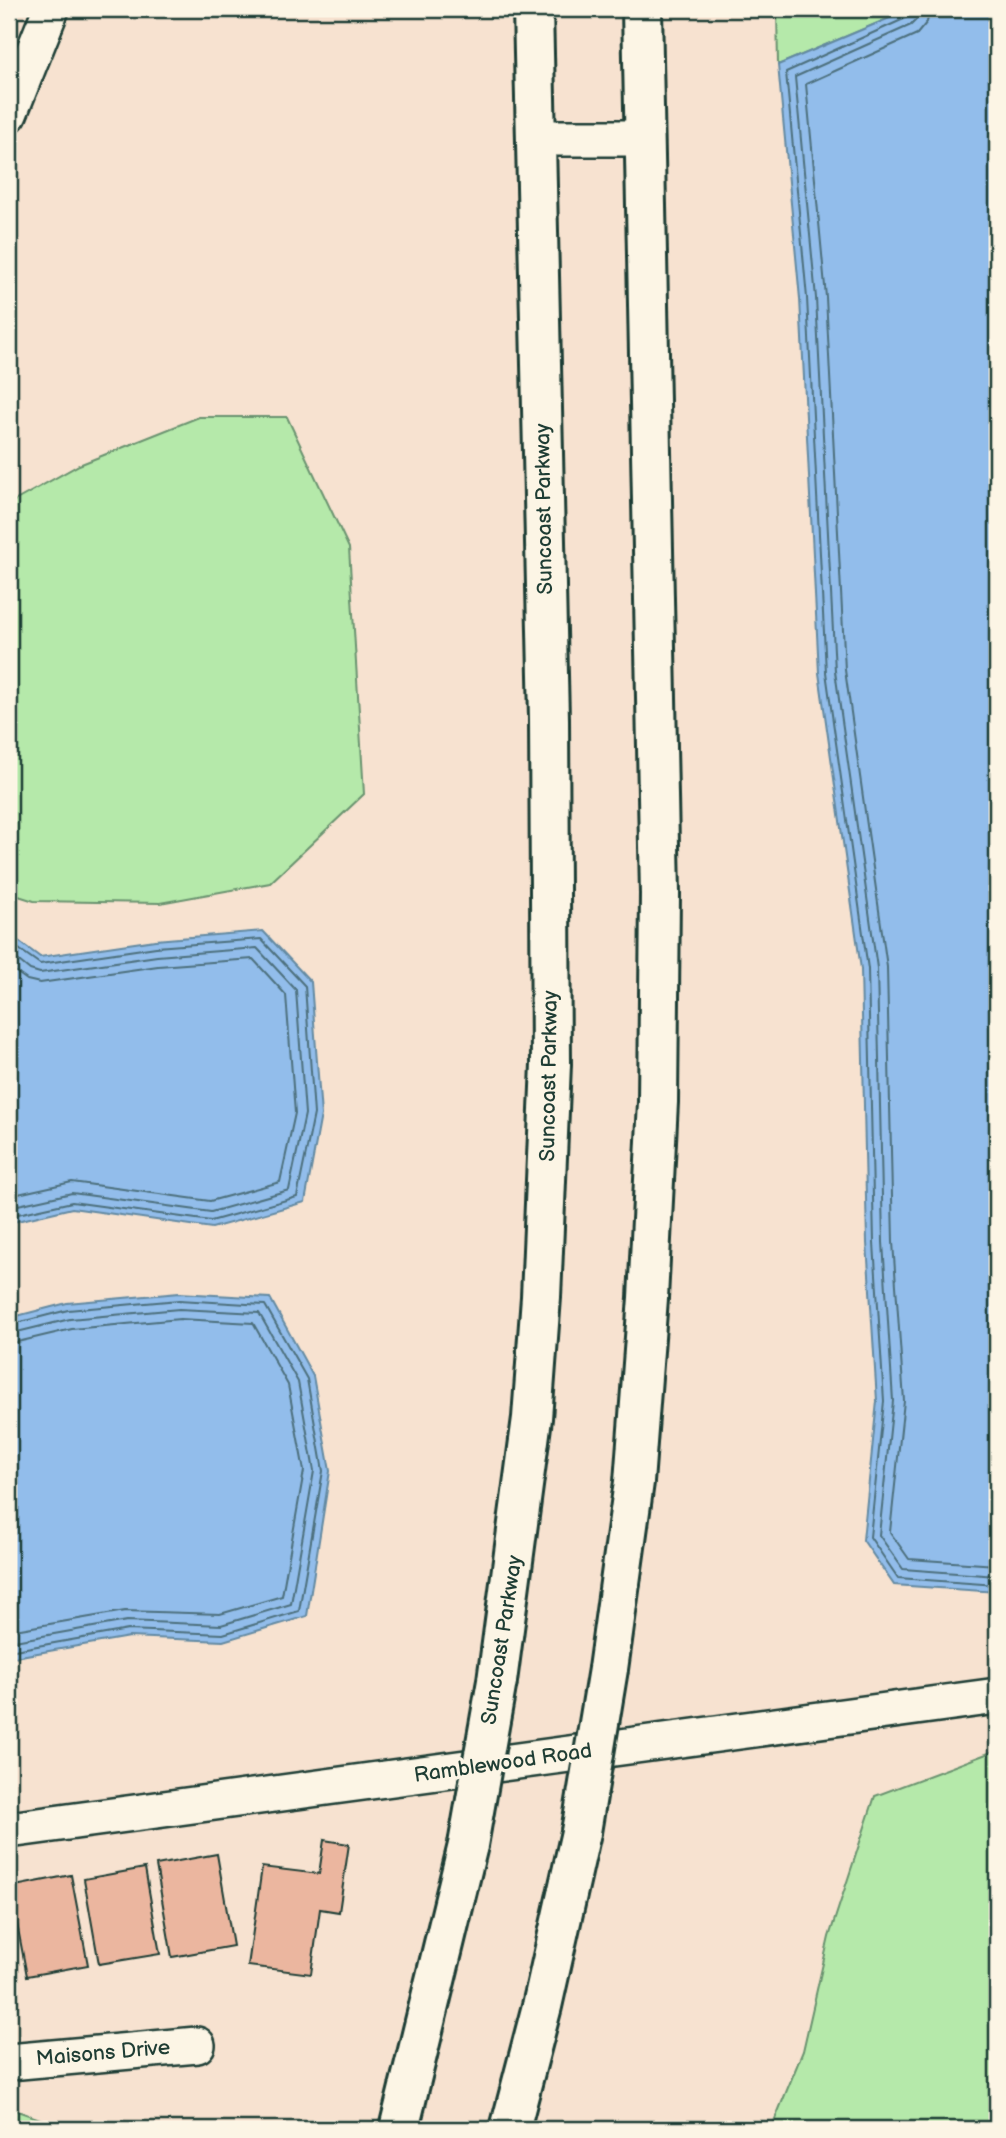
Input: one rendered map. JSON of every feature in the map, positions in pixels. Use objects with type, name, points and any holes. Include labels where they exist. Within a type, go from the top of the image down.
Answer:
[{"type":"highway","name":"Suncoast Parkway","points":[[399,2129],[468,1845],[497,1681],[532,1418],[542,1285],[551,1064],[549,719],[533,9]]},
{"type":"highway","points":[[510,2129],[542,2006],[581,1832],[608,1669],[634,1482],[648,1298],[658,1088],[660,894],[642,9]]},
{"type":"street","points":[[9,114],[51,9]]},
{"type":"street","points":[[536,138],[645,138]]},
{"type":"street","name":"Ramblewood Road","points":[[9,1830],[997,1696]]},
{"type":"street","name":"Maisons Drive","points":[[9,2062],[197,2045]]},
{"type":"green space","points":[[777,9],[911,9],[778,65]]},
{"type":"green space","points":[[199,417],[287,417],[349,548],[364,794],[270,883],[160,903],[34,901],[9,893],[9,504],[79,465]]},
{"type":"green space","points":[[997,1750],[997,2129],[771,2129],[803,2051],[829,1937],[875,1796]]},
{"type":"green space","points":[[9,2108],[68,2129],[9,2129]]},
{"type":"water","points":[[911,9],[997,9],[997,1592],[894,1585],[863,1540],[877,1401],[867,1243],[861,969],[819,673],[800,299],[778,65]]},
{"type":"water","points":[[263,931],[311,982],[321,1115],[305,1202],[212,1228],[72,1208],[9,1223],[9,934],[40,957],[155,940]]},
{"type":"water","points":[[179,1293],[270,1298],[313,1376],[330,1471],[307,1616],[223,1641],[129,1637],[9,1658],[9,1318],[67,1303]]},
{"type":"building","points":[[324,1840],[349,1844],[339,1912],[320,1909],[311,1974],[248,1966],[262,1867],[319,1874]]},
{"type":"building","points":[[217,1854],[233,1946],[172,1957],[156,1865]]},
{"type":"building","points":[[145,1868],[160,1954],[99,1964],[84,1879]]},
{"type":"building","points":[[71,1875],[88,1965],[27,1976],[10,1887]]},
{"type":"building","points":[[9,1940],[16,1977],[9,1978]]}]
